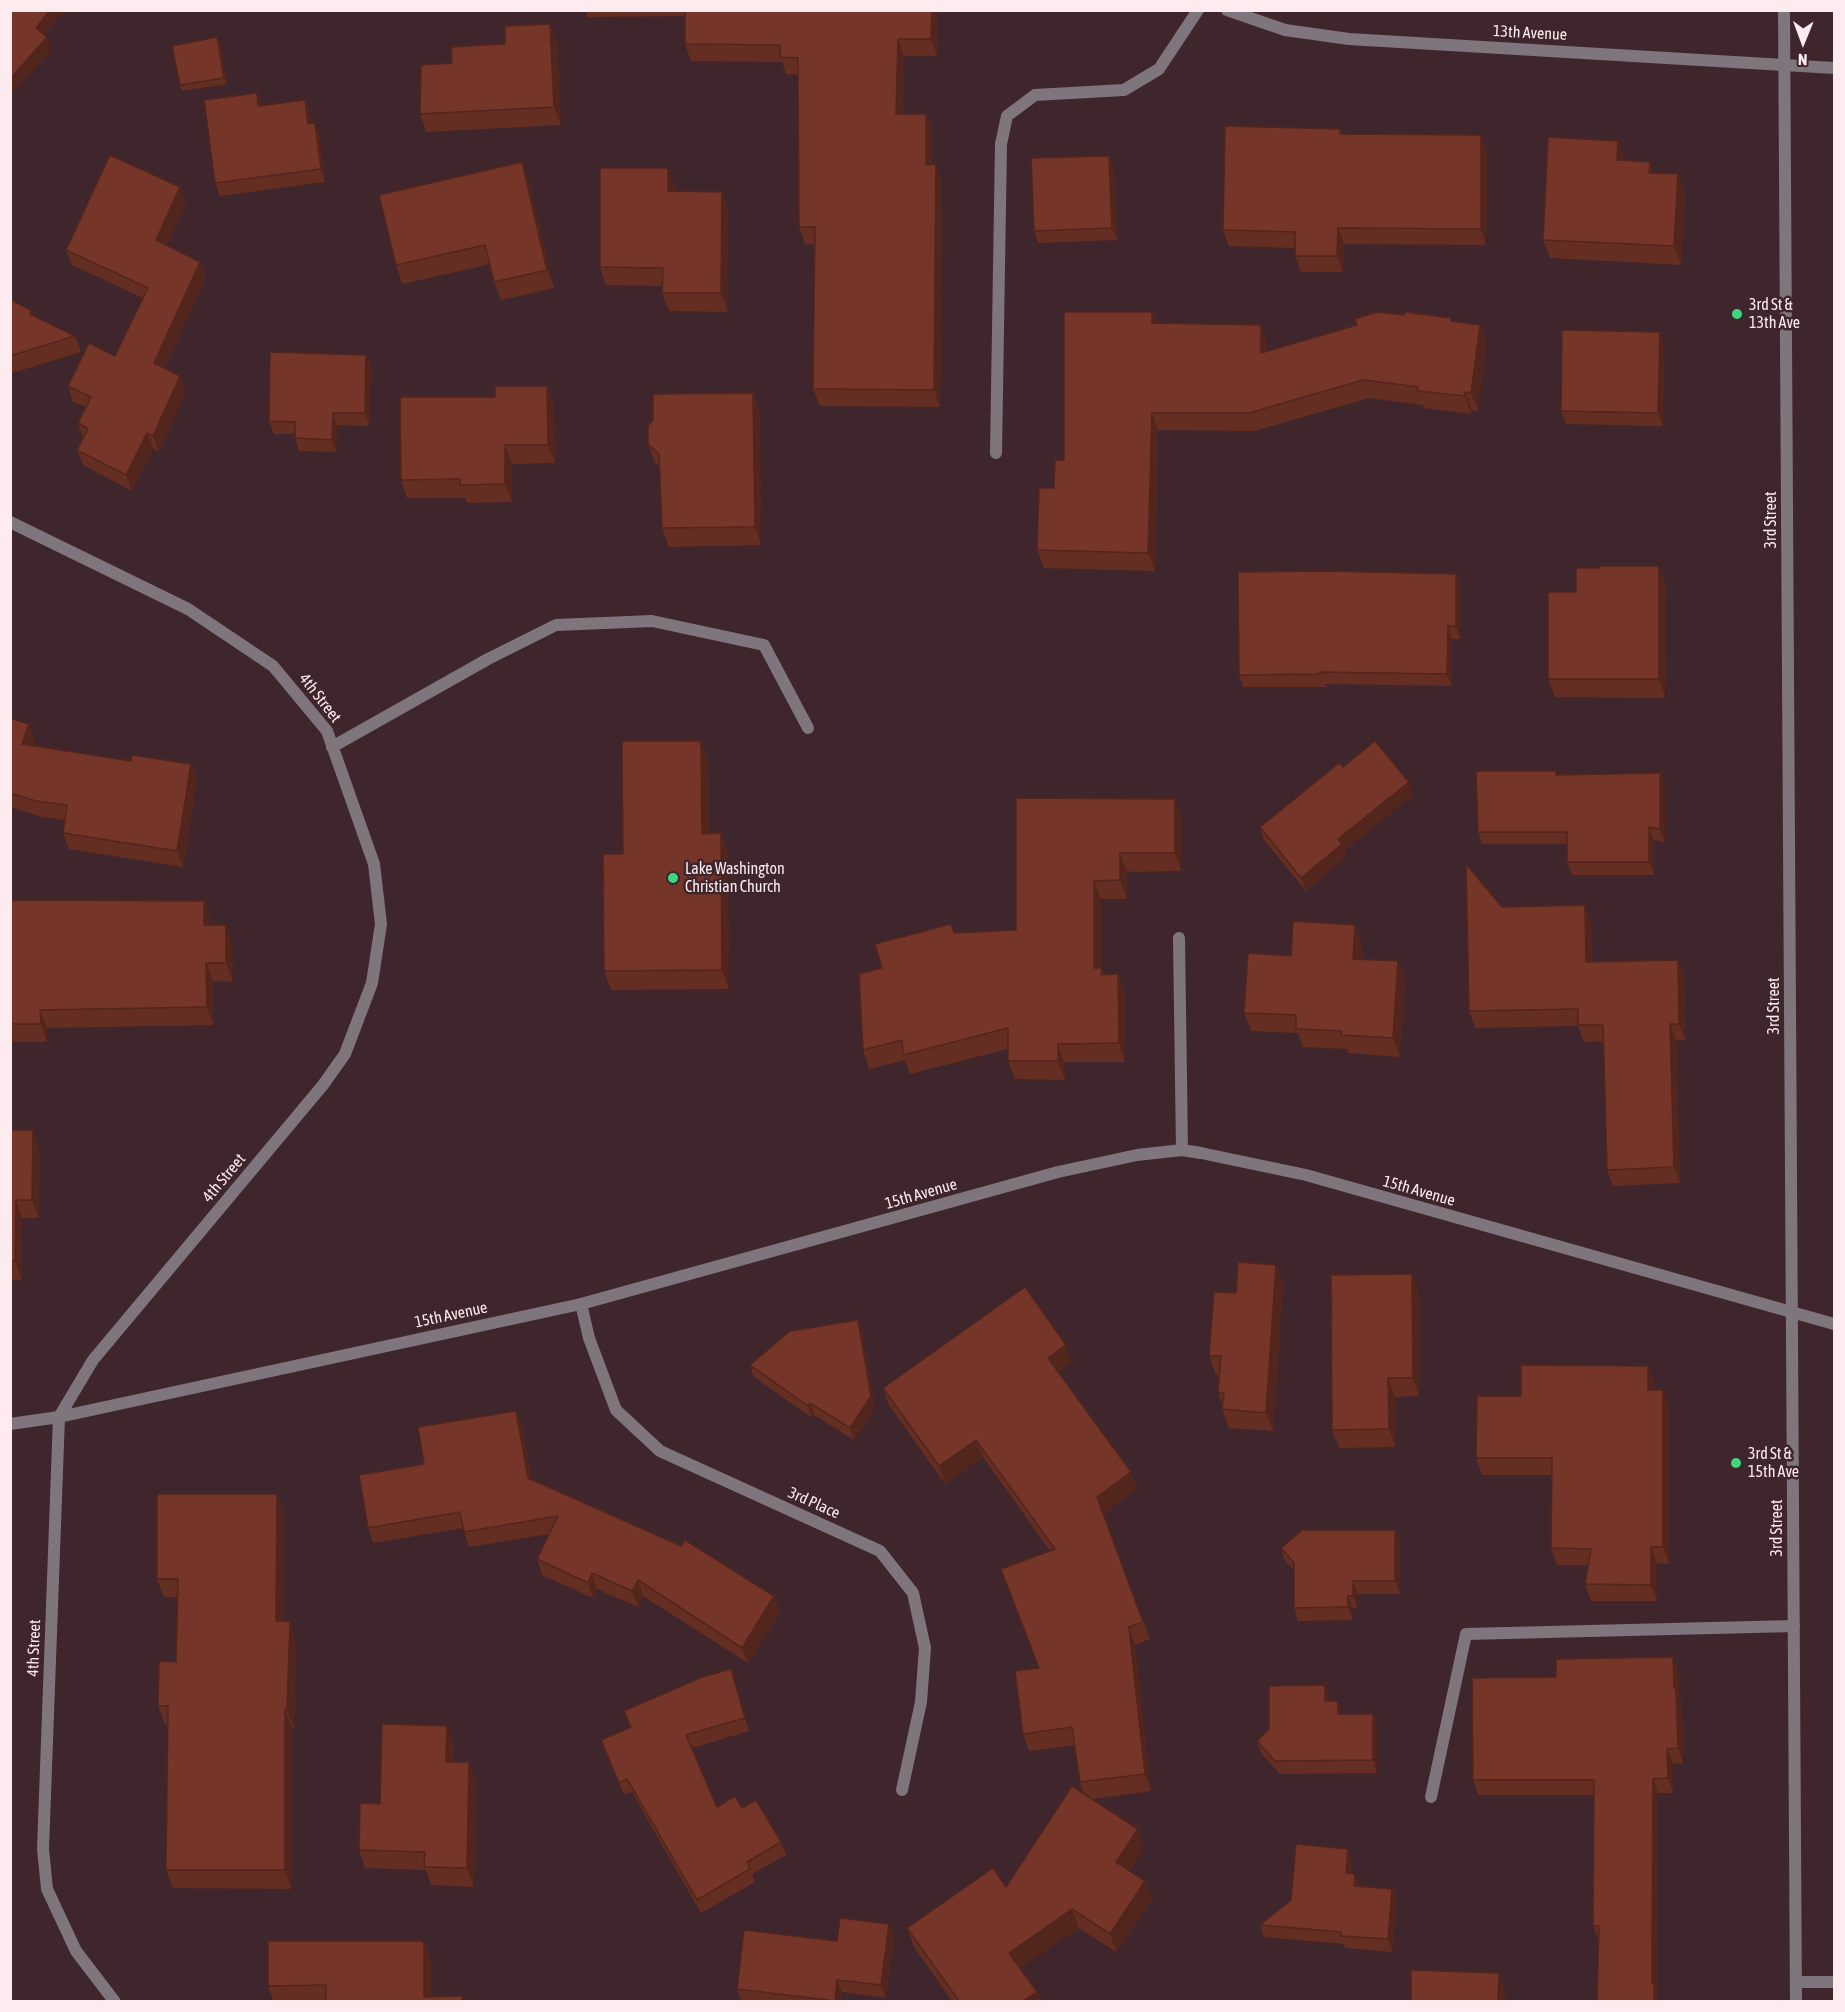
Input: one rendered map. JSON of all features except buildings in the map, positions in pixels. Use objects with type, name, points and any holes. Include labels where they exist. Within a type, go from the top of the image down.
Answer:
[{"type":"street","points":[[996,453],[1001,144],[1007,116],[1035,95],[1124,90],[1159,69],[1198,10]]},
{"type":"street","name":"13th Avenue","points":[[1227,10],[1285,30],[1349,39],[1834,68]]},
{"type":"street","name":"3rd Street","points":[[1784,10],[1796,2001]]},
{"type":"street","name":"4th Street","points":[[10,522],[188,609],[273,666],[327,731],[374,864],[381,924],[372,983],[345,1054],[323,1085],[93,1360],[59,1417],[44,1859],[47,1889],[76,1951],[115,2001]]},
{"type":"street","points":[[332,747],[488,659],[556,625],[640,621],[652,621],[764,645],[808,728]]},
{"type":"street","points":[[1179,938],[1182,1150]]},
{"type":"street","name":"15th Avenue","points":[[10,1424],[59,1417],[581,1304],[1058,1172],[1137,1155],[1182,1150],[1306,1175],[1834,1324]]},
{"type":"street","name":"3rd Place","points":[[581,1304],[588,1338],[616,1410],[660,1451],[880,1551],[914,1593],[925,1648],[921,1702],[902,1790]]},
{"type":"street","points":[[1431,1797],[1466,1634],[1794,1626]]},
{"type":"street","points":[[1796,1982],[1834,1982]]},
{"type":"place","name":"3rd St & 13th Ave","points":[[1737,314]]},
{"type":"place","name":"Lake Washington Christian Church","points":[[673,878]]},
{"type":"place","name":"3rd St & 15th Ave","points":[[1736,1463]]}]
